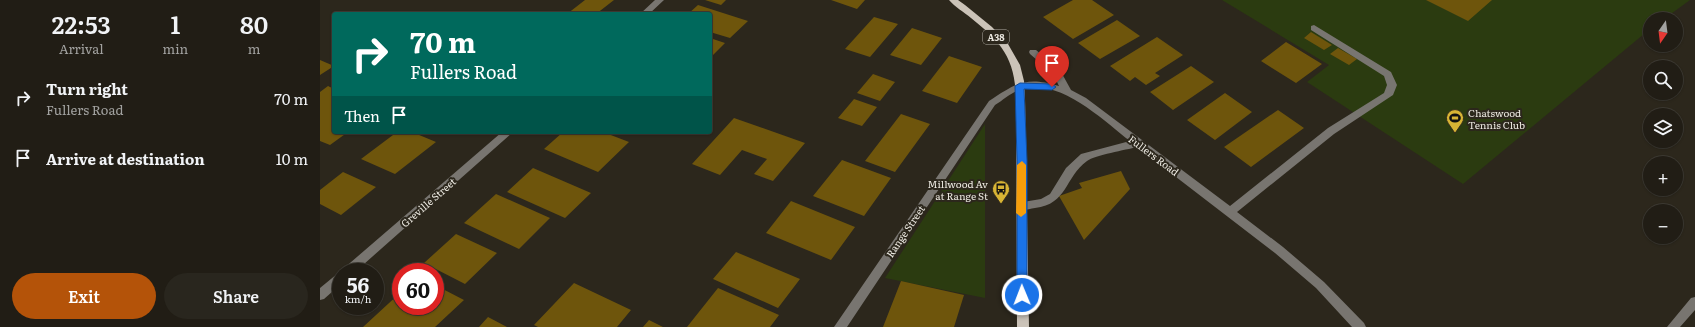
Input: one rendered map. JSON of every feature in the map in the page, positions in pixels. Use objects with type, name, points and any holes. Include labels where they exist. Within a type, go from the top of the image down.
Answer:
[{"type":"main road","name":"A38","points":[[953,0],[980,22],[1006,47],[1015,64],[1020,86],[1023,327]]},
{"type":"street","points":[[646,12],[660,0]]},
{"type":"street","points":[[1230,212],[1331,131],[1388,95],[1392,85],[1388,74],[1314,28]]},
{"type":"street","points":[[1033,52],[1057,72],[1066,90]]},
{"type":"street","name":"Fullers Road","points":[[1020,86],[1037,86],[1066,90],[1083,100],[1230,212],[1320,285],[1360,327]]},
{"type":"street","name":"Range Street","points":[[840,327],[992,102],[1020,86]]},
{"type":"street","name":"Greville Street","points":[[357,263],[506,134]]},
{"type":"street","points":[[1021,206],[1043,204],[1054,197],[1070,171],[1085,157],[1138,143]]},
{"type":"street","points":[[320,295],[332,285]]},
{"type":"street","points":[[1673,327],[1695,302]]},
{"type":"green space","name":"Chatswood Tennis Club","points":[[1222,0],[1690,0],[1674,12],[1643,12],[1643,35],[1463,184],[1307,82],[1329,65]]},
{"type":"green space","points":[[985,124],[985,298],[885,278]]},
{"type":"building","points":[[585,0],[614,0],[599,12],[570,12]]},
{"type":"building","points":[[705,0],[726,0],[721,5]]},
{"type":"building","points":[[831,0],[865,0],[857,9]]},
{"type":"building","points":[[1073,0],[1092,0],[1114,15],[1073,39],[1043,17]]},
{"type":"building","points":[[1426,0],[1492,0],[1468,21]]},
{"type":"building","points":[[698,5],[748,21],[730,38],[712,33],[712,12],[690,12]]},
{"type":"building","points":[[874,17],[898,24],[870,57],[845,49]]},
{"type":"building","points":[[1117,20],[1140,36],[1100,59],[1078,43]]},
{"type":"building","points":[[912,28],[942,38],[921,65],[890,55]]},
{"type":"building","points":[[1311,32],[1332,45],[1324,50],[1304,38]]},
{"type":"building","points":[[1157,37],[1183,55],[1155,73],[1160,76],[1146,85],[1135,77],[1130,81],[1110,66]]},
{"type":"building","points":[[712,39],[725,43],[712,56]]},
{"type":"building","points":[[1286,42],[1322,64],[1296,83],[1261,61]]},
{"type":"building","points":[[1338,48],[1357,59],[1349,65],[1330,54]]},
{"type":"building","points":[[949,56],[982,67],[957,103],[922,91]]},
{"type":"building","points":[[320,60],[332,65],[332,67],[320,75]]},
{"type":"building","points":[[1191,66],[1214,82],[1173,110],[1150,92]]},
{"type":"building","points":[[873,74],[895,82],[880,101],[857,93]]},
{"type":"building","points":[[328,86],[332,88],[332,134],[345,134],[330,145],[320,141],[320,92]]},
{"type":"building","points":[[1225,93],[1252,112],[1215,140],[1187,120]]},
{"type":"building","points":[[854,99],[877,107],[862,126],[838,118]]},
{"type":"building","points":[[1278,110],[1304,128],[1251,167],[1224,147]]},
{"type":"building","points":[[901,114],[930,124],[895,172],[865,161]]},
{"type":"building","points":[[734,118],[805,143],[773,181],[754,174],[767,159],[742,150],[720,175],[692,164]]},
{"type":"building","points":[[394,134],[417,134],[436,142],[395,174],[361,159]]},
{"type":"building","points":[[561,134],[608,134],[629,142],[598,172],[544,149]]},
{"type":"building","points":[[842,160],[891,178],[864,216],[813,196]]},
{"type":"building","points":[[533,168],[591,193],[565,218],[507,192]]},
{"type":"building","points":[[1121,171],[1130,189],[1084,240],[1059,196],[1082,188],[1079,183]]},
{"type":"building","points":[[343,172],[376,187],[341,215],[320,204],[320,190]]},
{"type":"building","points":[[496,194],[550,218],[519,249],[464,223]]},
{"type":"building","points":[[791,201],[855,227],[831,260],[766,233]]},
{"type":"building","points":[[456,234],[497,253],[465,284],[444,273],[444,263],[424,263]]},
{"type":"building","points":[[736,252],[800,279],[778,308],[713,279]]},
{"type":"building","points":[[901,281],[964,295],[954,327],[883,327]]},
{"type":"building","points":[[574,283],[631,310],[617,327],[538,327],[534,325]]},
{"type":"building","points":[[718,288],[779,315],[770,327],[687,327]]},
{"type":"building","points":[[444,290],[464,300],[435,327],[363,327],[376,315],[384,315],[384,308],[392,300],[392,315],[444,315]]},
{"type":"building","points":[[488,317],[507,327],[479,327]]},
{"type":"building","points":[[649,320],[663,327],[643,327]]},
{"type":"slow traffic","points":[[1021,213],[1022,165]]},
{"type":"place","name":"Chatswood Tennis Club","points":[[1455,133]]},
{"type":"place","name":"Millwood Av at Range St","points":[[1001,204]]},
{"type":"route","points":[[1022,295],[1022,160],[1020,86],[1052,87]]}]
